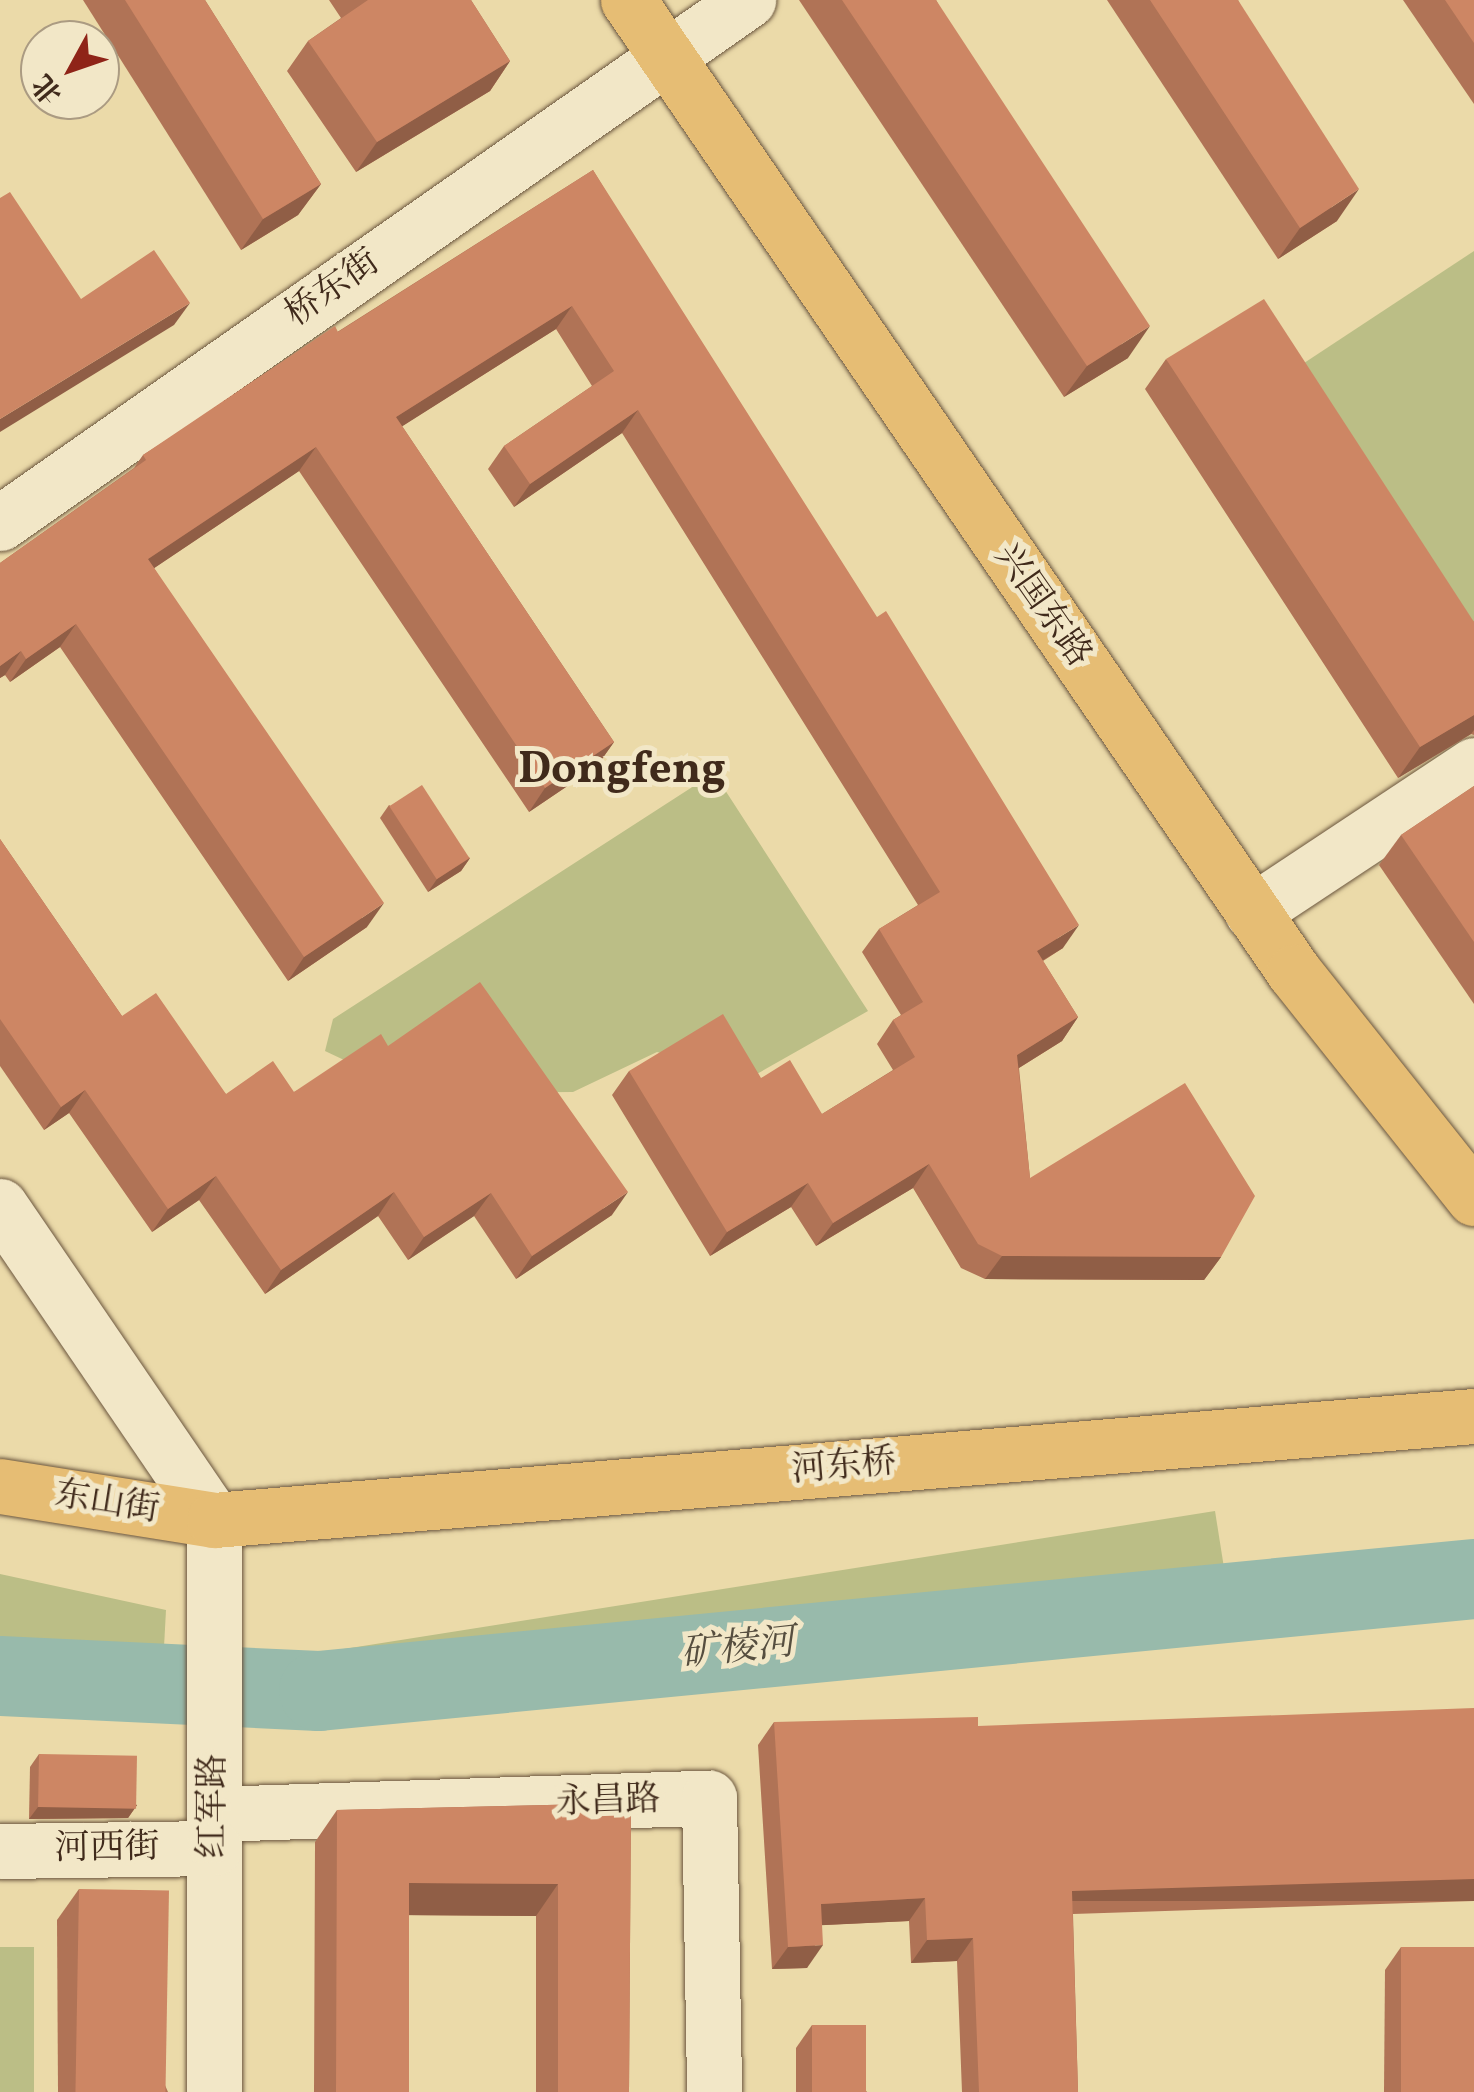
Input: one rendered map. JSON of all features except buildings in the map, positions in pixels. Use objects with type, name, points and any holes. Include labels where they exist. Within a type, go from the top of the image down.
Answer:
[{"type":"main road","name":"兴国东路","points":[[628,0],[1252,912],[1474,1198]]},
{"type":"main road","name":"河东桥","points":[[214,1540],[1474,1416]]},
{"type":"main road","name":"东山街","points":[[0,1486],[214,1540]]},
{"type":"street","name":"桥东街","points":[[0,522],[748,0]]},
{"type":"street","points":[[1252,912],[1474,765]]},
{"type":"street","points":[[0,1206],[214,1540]]},
{"type":"street","name":"红军路","points":[[214,1540],[214,2092]]},
{"type":"street","name":"永昌路","points":[[214,1835],[709,1798],[714,2092]]},
{"type":"street","name":"河西街","points":[[0,1851],[214,1835]]},
{"type":"green space","points":[[1474,251],[1474,640],[1295,369]]},
{"type":"green space","points":[[714,773],[868,1011],[748,1079],[657,1052],[573,1092],[414,1093],[325,1051],[333,1019]]},
{"type":"green space","points":[[1215,1511],[1224,1566],[313,1711],[304,1655]]},
{"type":"green space","points":[[0,1574],[166,1610],[164,1647],[0,1637]]},
{"type":"green space","points":[[0,1947],[34,1947],[34,2092],[0,2092]]},
{"type":"waterway","name":"矿棱河","points":[[0,1676],[319,1691],[1474,1579]]},
{"type":"district","name":"Dongfeng","points":[[622,771]]}]
